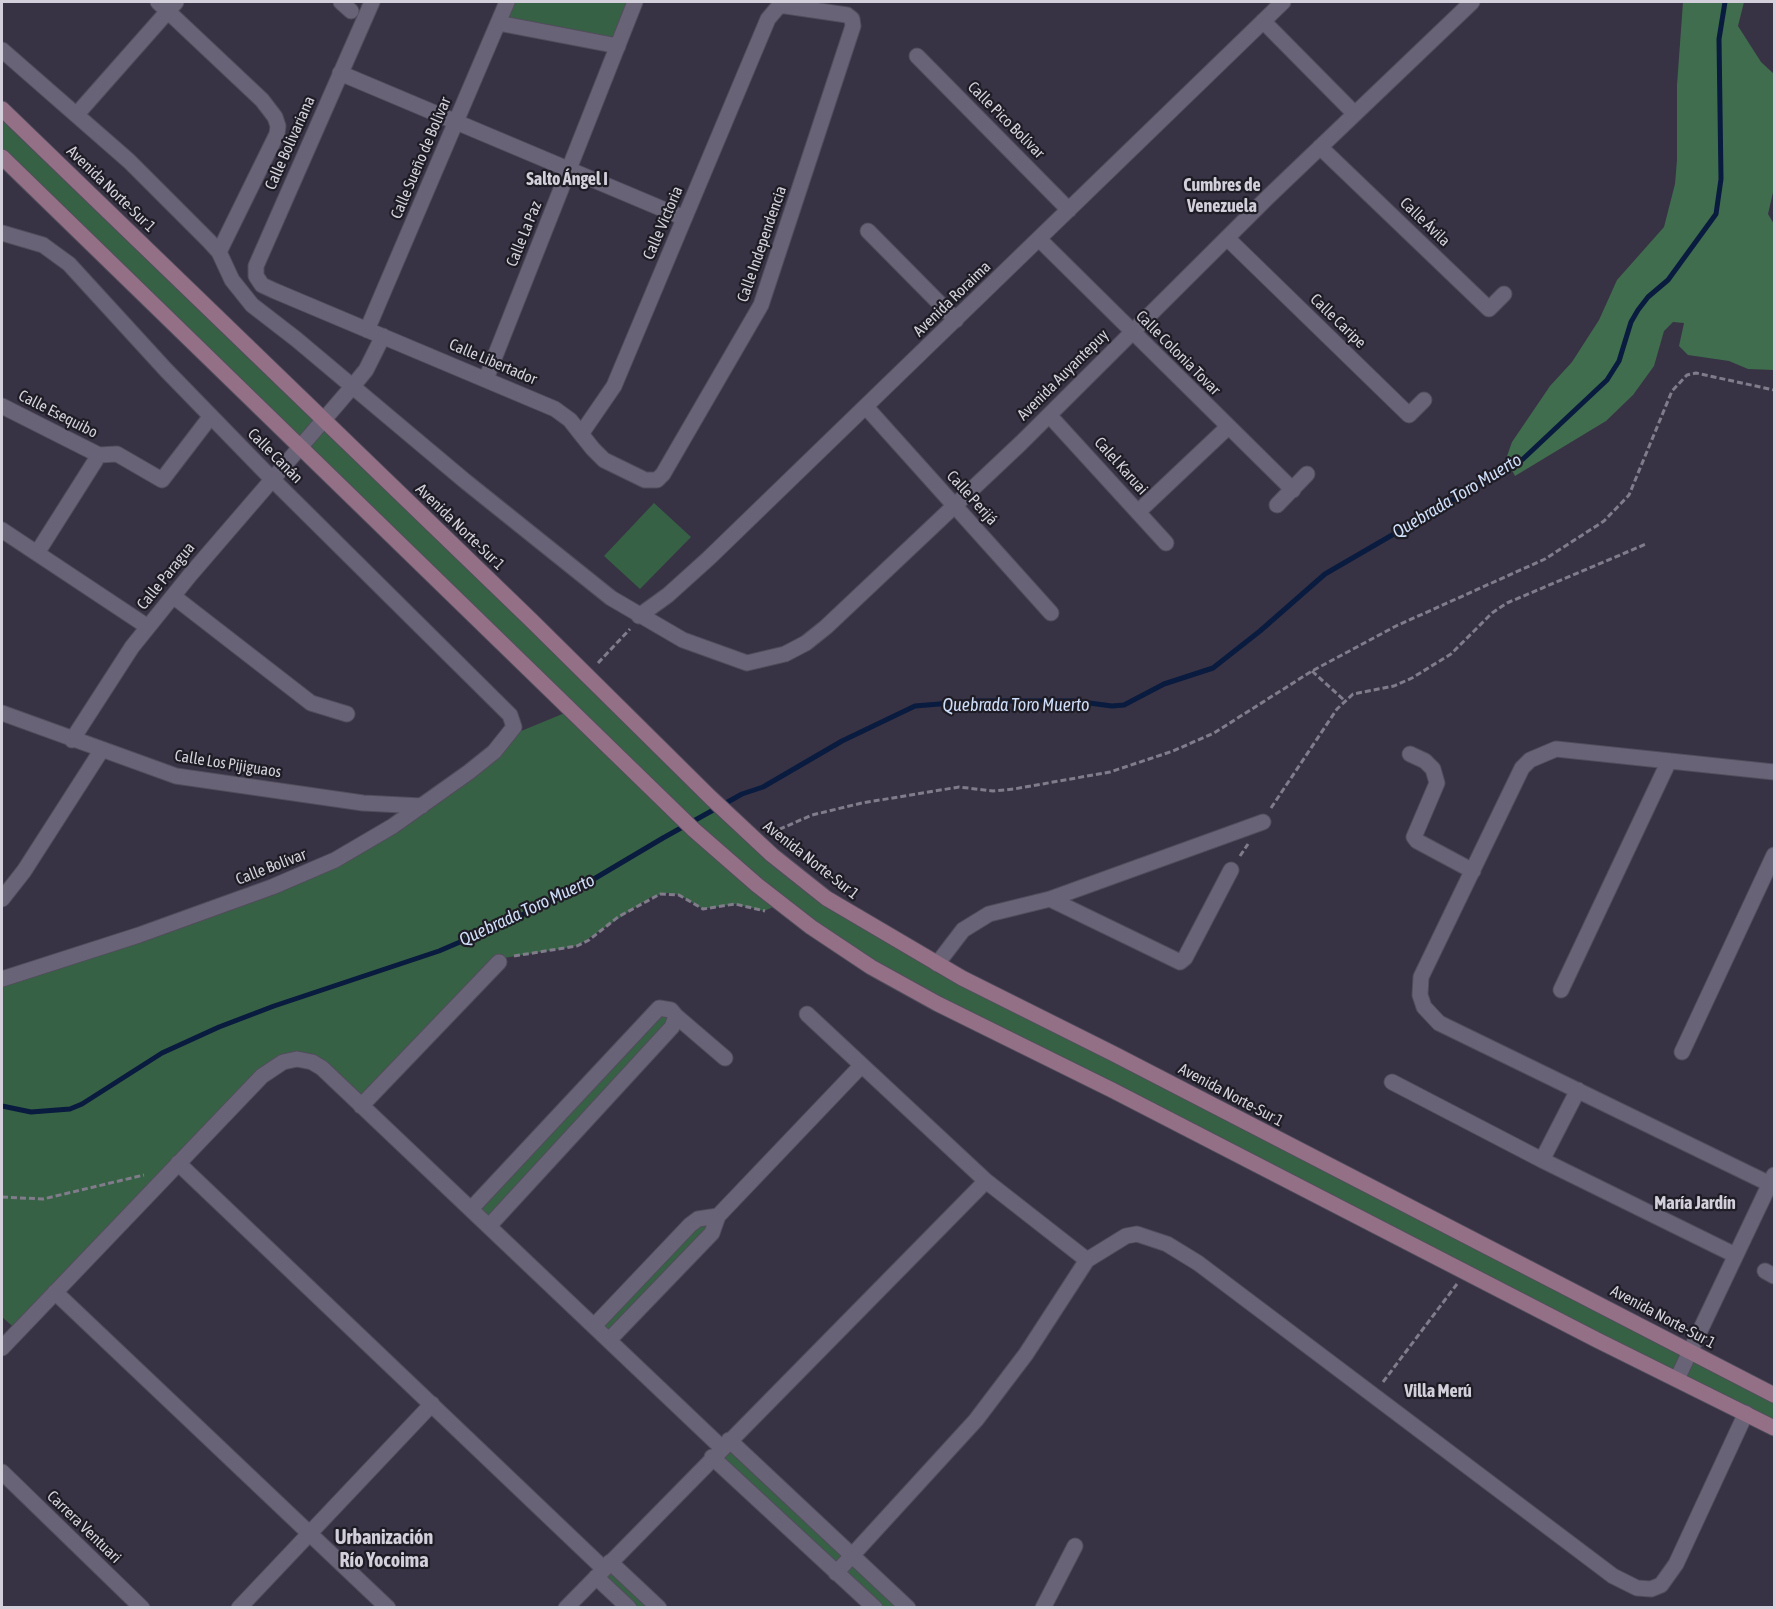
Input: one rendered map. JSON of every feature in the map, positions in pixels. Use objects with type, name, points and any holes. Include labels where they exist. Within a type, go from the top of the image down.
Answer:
[{"type":"main road","name":"Avenida Norte-Sur 1","points":[[2,109],[685,773],[752,837],[826,898],[937,964],[1774,1395]]},
{"type":"main road","points":[[2,157],[661,797],[722,855],[779,903],[862,961],[938,1004],[1123,1095],[1774,1428]]},
{"type":"street","name":"Calle Bolivariana","points":[[275,291],[262,285],[256,276],[256,266],[372,2]]},
{"type":"street","name":"Calle Sueño de Bolívar","points":[[367,330],[507,2]]},
{"type":"street","name":"Calle La Paz","points":[[486,379],[635,2]]},
{"type":"street","name":"Avenida Roraima","points":[[639,616],[668,595],[709,558],[1284,2]]},
{"type":"street","name":"Avenida Auyantepuy","points":[[2,50],[129,161],[219,252],[232,280],[252,305],[579,574],[639,616],[683,640],[747,663],[785,654],[806,643],[826,627],[1049,415],[1320,147],[1472,2]]},
{"type":"street","points":[[77,114],[167,5],[262,100],[275,117],[278,126],[277,134],[219,252]]},
{"type":"street","name":"Calle Independencia","points":[[671,460],[761,305],[854,26],[847,15],[786,6],[779,6],[768,19]]},
{"type":"street","name":"Calle Victoria","points":[[581,434],[614,387],[768,19]]},
{"type":"street","points":[[1263,21],[1354,114]]},
{"type":"street","points":[[498,23],[618,46]]},
{"type":"street","name":"Calle Pico Bolívar","points":[[917,56],[1069,210]]},
{"type":"street","points":[[340,73],[684,219]]},
{"type":"street","name":"Calle Ávila","points":[[1320,147],[1489,309],[1504,294]]},
{"type":"street","points":[[868,231],[956,320]]},
{"type":"street","name":"Calle Canán","points":[[2,233],[43,245],[60,255],[272,479],[387,590],[514,721]]},
{"type":"street","name":"Calle Caripe","points":[[1227,238],[1409,415],[1424,400]]},
{"type":"street","name":"Calle Colonia Tovar","points":[[1039,239],[1131,333],[1293,490]]},
{"type":"street","name":"Calle Libertador","points":[[275,291],[555,409],[570,420],[604,460],[645,480],[657,480],[671,460]]},
{"type":"street","name":"Calle Paragua","points":[[72,740],[109,679],[148,627],[366,370],[383,336]]},
{"type":"street","name":"Calle Esequibo","points":[[2,406],[99,455],[117,454],[162,480],[211,416]]},
{"type":"street","name":"Calle Perijá","points":[[866,407],[1052,613]]},
{"type":"street","name":"Calel Karuai","points":[[1049,415],[1166,543]]},
{"type":"street","points":[[1138,512],[1228,427]]},
{"type":"street","points":[[37,554],[99,455]]},
{"type":"street","points":[[1278,505],[1307,474]]},
{"type":"street","points":[[2,530],[148,627]]},
{"type":"street","points":[[173,596],[311,703],[347,714]]},
{"type":"street","name":"Calle Los Pijiguaos","points":[[2,713],[155,770],[194,780],[363,803],[422,806]]},
{"type":"street","name":"Calle Bolívar","points":[[2,979],[139,935],[312,871],[374,837],[422,806],[494,752],[509,736],[514,721]]},
{"type":"street","points":[[1677,1379],[1735,1255],[1773,1181],[1439,1023],[1424,1007],[1420,995],[1421,977],[1522,768],[1530,760],[1556,749],[1774,772]]},
{"type":"street","points":[[2,899],[24,872],[101,751]]},
{"type":"street","points":[[1410,754],[1425,761],[1433,770],[1437,783],[1414,837],[1417,841],[1473,871]]},
{"type":"street","points":[[1561,990],[1669,760]]},
{"type":"street","points":[[937,964],[953,941],[972,922],[989,914],[1050,899],[1263,822]]},
{"type":"street","points":[[1682,1052],[1774,855]]},
{"type":"street","points":[[1050,899],[1180,962],[1185,958],[1231,870]]},
{"type":"street","points":[[361,1106],[499,962]]},
{"type":"street","points":[[471,1209],[659,1008],[666,1007],[725,1058]]},
{"type":"street","points":[[807,1014],[986,1181],[1087,1260]]},
{"type":"street","points":[[489,1226],[672,1027],[676,1016]]},
{"type":"street","points":[[2,1348],[262,1076],[283,1062],[297,1059],[312,1062],[471,1209],[721,1448],[836,1573],[875,1608]]},
{"type":"street","points":[[609,1340],[712,1233],[718,1216],[861,1066]]},
{"type":"street","points":[[1392,1082],[1542,1160],[1735,1255]]},
{"type":"street","points":[[1542,1160],[1578,1090]]},
{"type":"street","points":[[562,1112],[580,1128]]},
{"type":"street","points":[[174,1167],[432,1404],[603,1569],[659,1608]]},
{"type":"street","points":[[566,1608],[986,1181]]},
{"type":"street","points":[[594,1326],[690,1225],[698,1219],[718,1216]]},
{"type":"street","points":[[836,1573],[976,1420],[1026,1354],[1087,1260],[1126,1236],[1137,1234],[1159,1240],[1198,1263],[1613,1576],[1637,1588],[1651,1589],[1661,1585],[1676,1564],[1746,1413]]},
{"type":"street","points":[[55,1292],[388,1608]]},
{"type":"street","points":[[239,1608],[432,1404]]},
{"type":"street","points":[[721,1448],[852,1556],[908,1608]]},
{"type":"street","name":"Carrera Ventuari","points":[[2,1472],[142,1608]]},
{"type":"street","points":[[1043,1608],[1075,1546]]},
{"type":"street","points":[[603,1569],[629,1608]]},
{"type":"path","points":[[752,837],[794,822],[862,803],[959,787],[993,791],[1014,789],[1132,766],[1214,733],[1312,671],[1396,626],[1545,560],[1604,521],[1629,495],[1672,391],[1687,375],[1696,373],[1774,390]]},
{"type":"path","points":[[1231,870],[1337,709],[1353,694],[1394,686],[1431,668],[1451,654],[1492,613],[1507,603],[1646,544]]},
{"type":"path","points":[[586,675],[626,635],[639,616]]},
{"type":"path","points":[[1312,671],[1345,701]]},
{"type":"path","points":[[499,962],[511,956],[577,946],[589,940],[618,917],[660,894],[679,895],[704,909],[735,904],[764,912],[779,903]]},
{"type":"path","points":[[2,1197],[43,1199],[174,1167]]},
{"type":"path","points":[[1373,1395],[1466,1272]]},
{"type":"green space","points":[[507,2],[635,2],[618,46],[498,23]]},
{"type":"green space","points":[[1683,2],[1744,2],[1738,26],[1761,62],[1774,74],[1774,188],[1768,214],[1774,224],[1774,370],[1748,369],[1729,361],[1688,355],[1679,346],[1684,323],[1673,322],[1664,331],[1654,366],[1633,395],[1606,421],[1515,476],[1506,459],[1512,442],[1550,386],[1572,362],[1599,320],[1617,280],[1664,227],[1675,184],[1677,85]]},
{"type":"green space","points":[[2,109],[711,798],[859,920],[1774,1395],[1774,1428],[938,1004],[780,904],[764,911],[735,904],[703,909],[679,895],[668,893],[651,897],[577,946],[504,958],[361,1106],[322,1068],[283,1062],[18,1331],[2,1317],[2,979],[335,860],[509,736],[572,710],[2,157]]},
{"type":"green space","points":[[654,503],[691,537],[640,589],[604,556]]},
{"type":"green space","points":[[652,1015],[676,1016],[489,1226],[471,1209]]},
{"type":"green space","points":[[718,1216],[609,1340],[594,1326],[690,1225]]},
{"type":"green space","points":[[729,1440],[908,1607],[875,1607],[712,1457]]},
{"type":"green space","points":[[610,1562],[659,1607],[629,1607],[596,1577]]},
{"type":"waterway","name":"Quebrada Toro Muerto","points":[[2,1106],[31,1112],[70,1109],[82,1104],[162,1053],[219,1027],[274,1006],[439,951],[509,921],[577,889],[742,794],[763,787],[842,741],[915,706],[976,701],[1074,701],[1112,706],[1124,705],[1164,684],[1213,668],[1260,631],[1325,574],[1523,459],[1607,380],[1619,361],[1631,322],[1638,310],[1648,297],[1668,280],[1716,214],[1721,179],[1719,39],[1725,2]]},
{"type":"district","name":"Salto Ángel I","points":[[567,179]]},
{"type":"district","name":"Cumbres de Venezuela","points":[[1222,195]]},
{"type":"district","name":"María Jardín","points":[[1695,1203]]},
{"type":"district","name":"Villa Merú","points":[[1438,1391]]},
{"type":"district","name":"Urbanización Río Yocoima","points":[[384,1550]]}]
